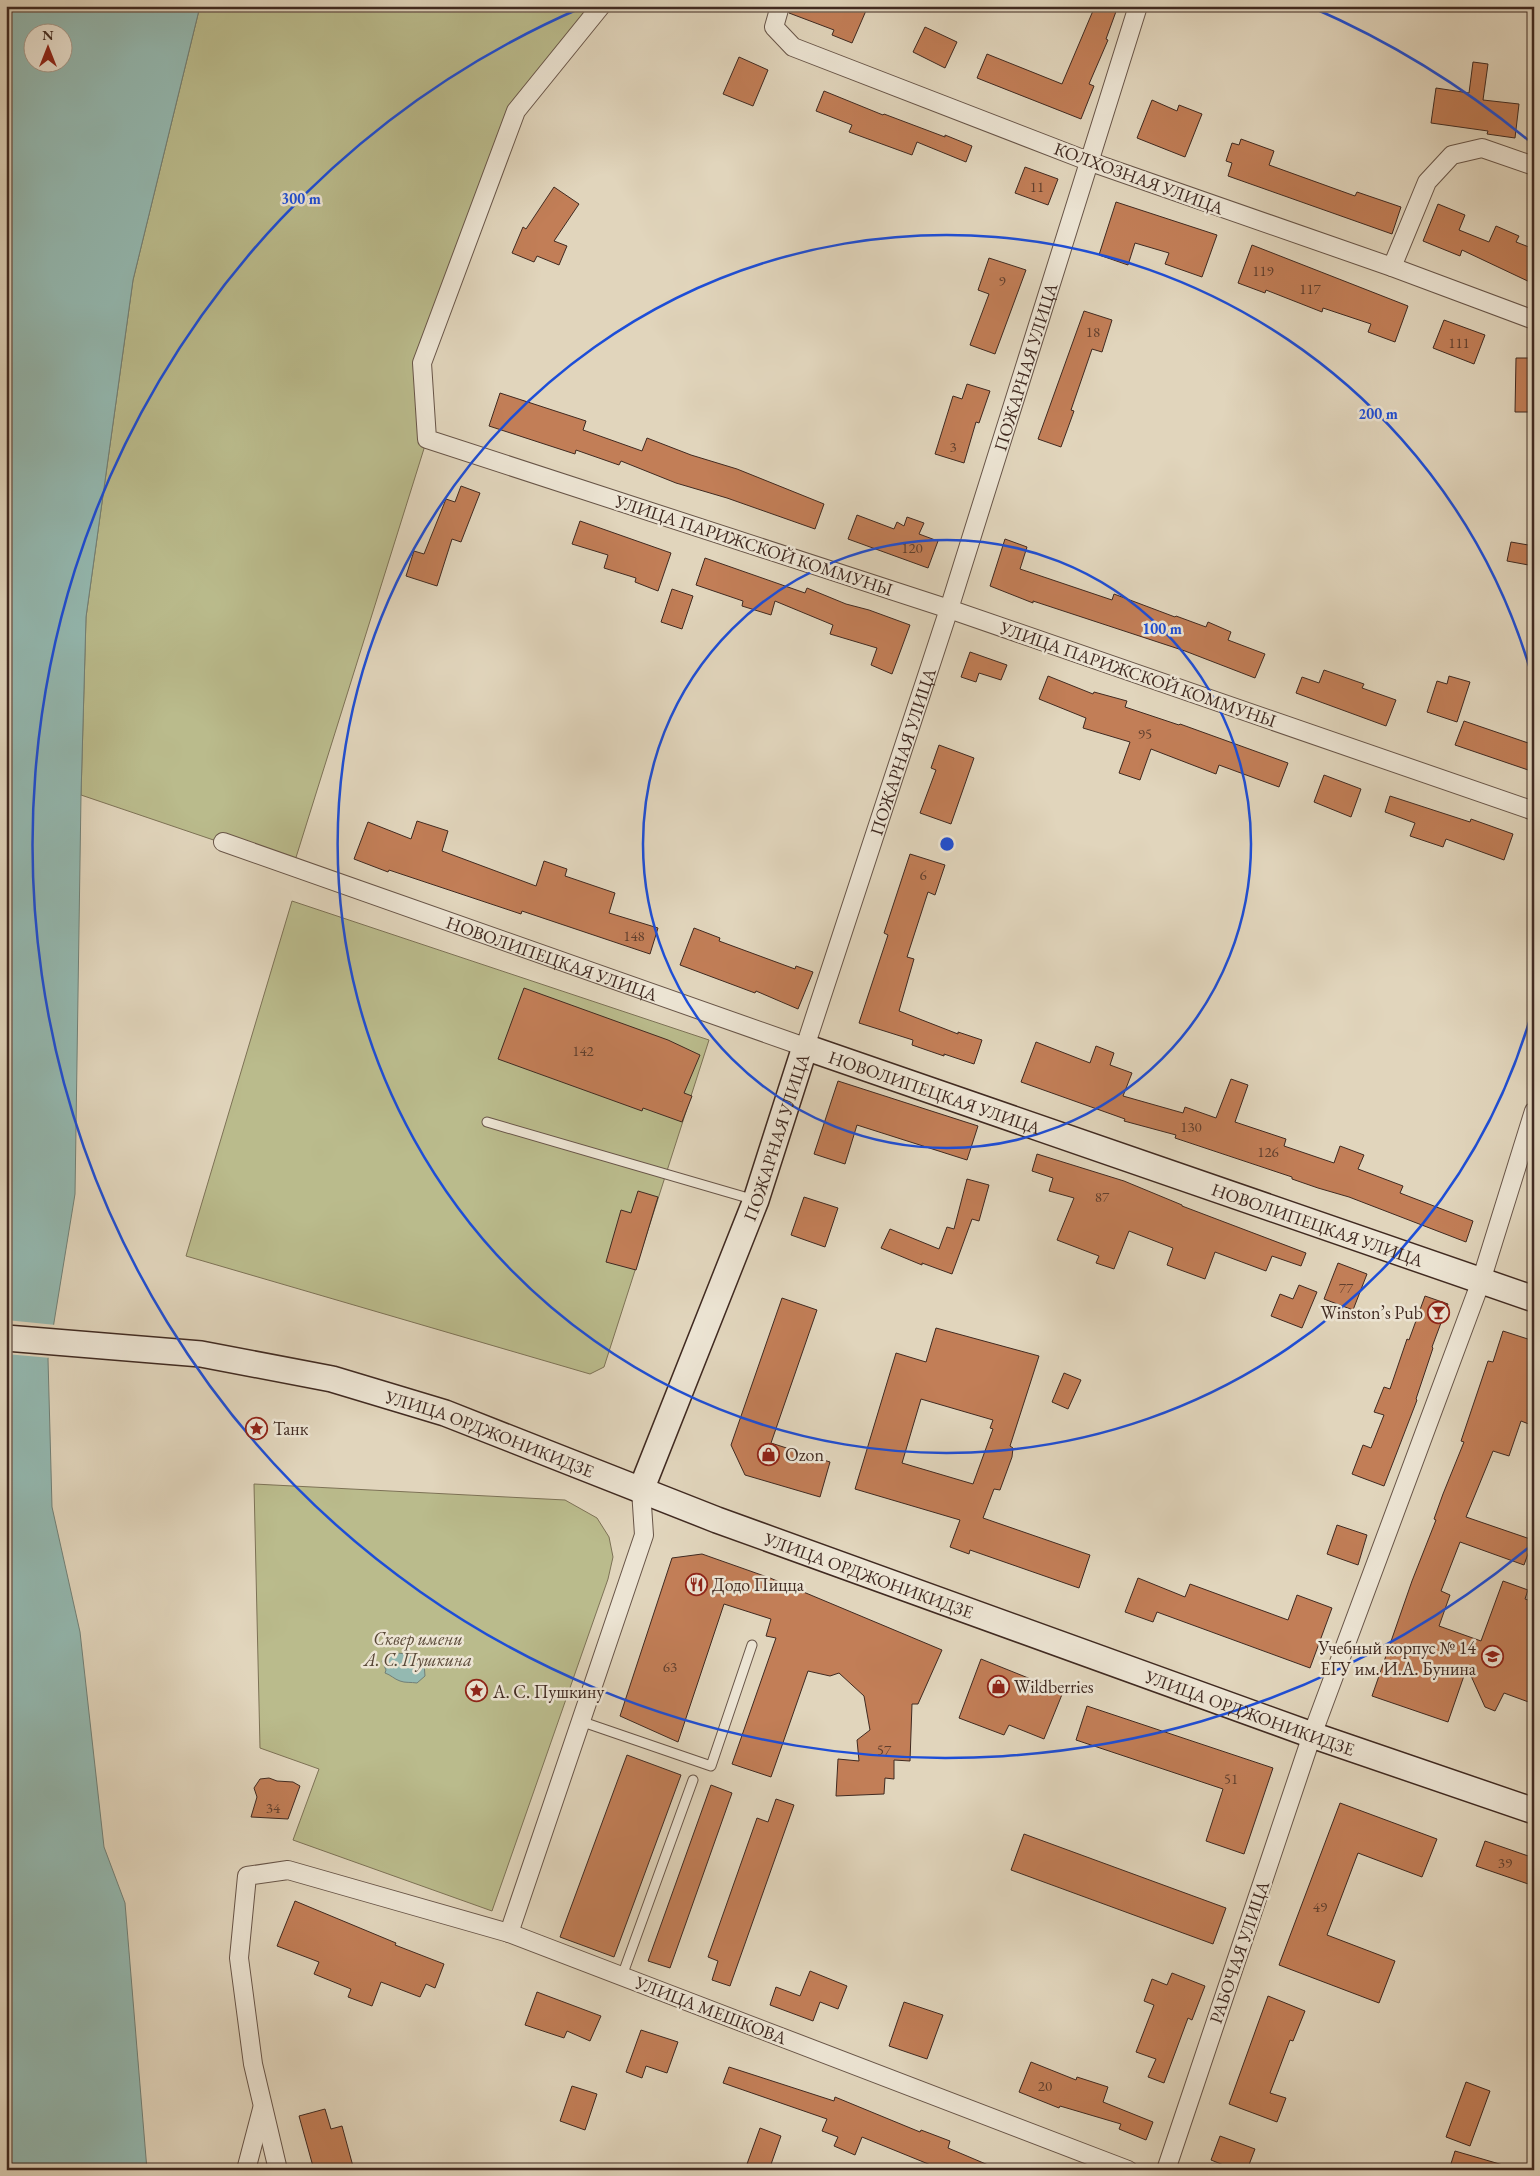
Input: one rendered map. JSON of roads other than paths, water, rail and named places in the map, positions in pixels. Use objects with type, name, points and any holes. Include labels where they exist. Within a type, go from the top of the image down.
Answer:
[{"type":"main road","name":"ПОЖАРНАЯ УЛИЦА","points":[[641,1490],[756,1200],[805,1047]]},
{"type":"main road","name":"НОВОЛИПЕЦКАЯ УЛИЦА","points":[[805,1047],[1534,1299]]},
{"type":"main road","name":"УЛИЦА ОРДЖОНИКИДЗЕ","points":[[6,1338],[202,1354],[332,1379],[445,1413],[717,1520],[1312,1735],[1534,1811]]},
{"type":"street","name":"УЛИЦА ПАРИЖСКОЙ КОММУНЫ","points":[[602,6],[516,111],[422,363],[427,439],[949,608],[1534,811]]},
{"type":"street","name":"КОЛХОЗНАЯ УЛИЦА","points":[[780,6],[774,27],[793,46],[1088,161],[1392,267],[1534,320]]},
{"type":"street","name":"ПОЖАРНАЯ УЛИЦА","points":[[805,1047],[949,608],[1138,6]]},
{"type":"street","points":[[1392,267],[1427,182],[1452,155],[1482,148],[1534,166]]},
{"type":"street","name":"НОВОЛИПЕЦКАЯ УЛИЦА","points":[[223,842],[805,1047]]},
{"type":"street","points":[[1481,1281],[1534,1111]]},
{"type":"street","name":"РАБОЧАЯ УЛИЦА","points":[[1166,2170],[1312,1735],[1481,1281]]},
{"type":"street","points":[[509,1933],[644,1535],[641,1490]]},
{"type":"street","name":"УЛИЦА МЕШКОВА","points":[[262,2106],[253,2064],[239,1958],[246,1885],[248,1876],[288,1870],[509,1933],[1128,2170]]},
{"type":"street","points":[[246,2170],[262,2106]]},
{"type":"street","points":[[262,2106],[278,2170]]},
{"type":"lane","points":[[487,1122],[756,1200]]},
{"type":"lane","points":[[580,1721],[711,1766],[752,1646]]},
{"type":"lane","points":[[622,1976],[693,1780]]},
{"type":"water","points":[[6,6],[200,6],[133,280],[86,617],[81,795],[75,1194],[48,1359],[52,1507],[80,1632],[104,1847],[125,1903],[147,2170],[6,2170]]},
{"type":"water","points":[[390,1652],[413,1655],[424,1663],[425,1676],[417,1683],[402,1682],[385,1673],[386,1670],[382,1661]]},
{"type":"place","name":"Winston’s Pub","points":[[1439,1312]]},
{"type":"place","name":"Танк","points":[[257,1428]]},
{"type":"place","name":"Ozon","points":[[769,1454]]},
{"type":"place","name":"Додо Пицца","points":[[696,1584]]},
{"type":"place","name":"Учебный корпус № 14 ЕГУ им. И.А. Бунина","points":[[1492,1657]]},
{"type":"place","name":"Wildberries","points":[[998,1686]]},
{"type":"place","name":"А. С. Пушкину","points":[[477,1691]]},
{"type":"park label","name":"Сквер имени А. С. Пушкина","points":[[418,1648]]}]
